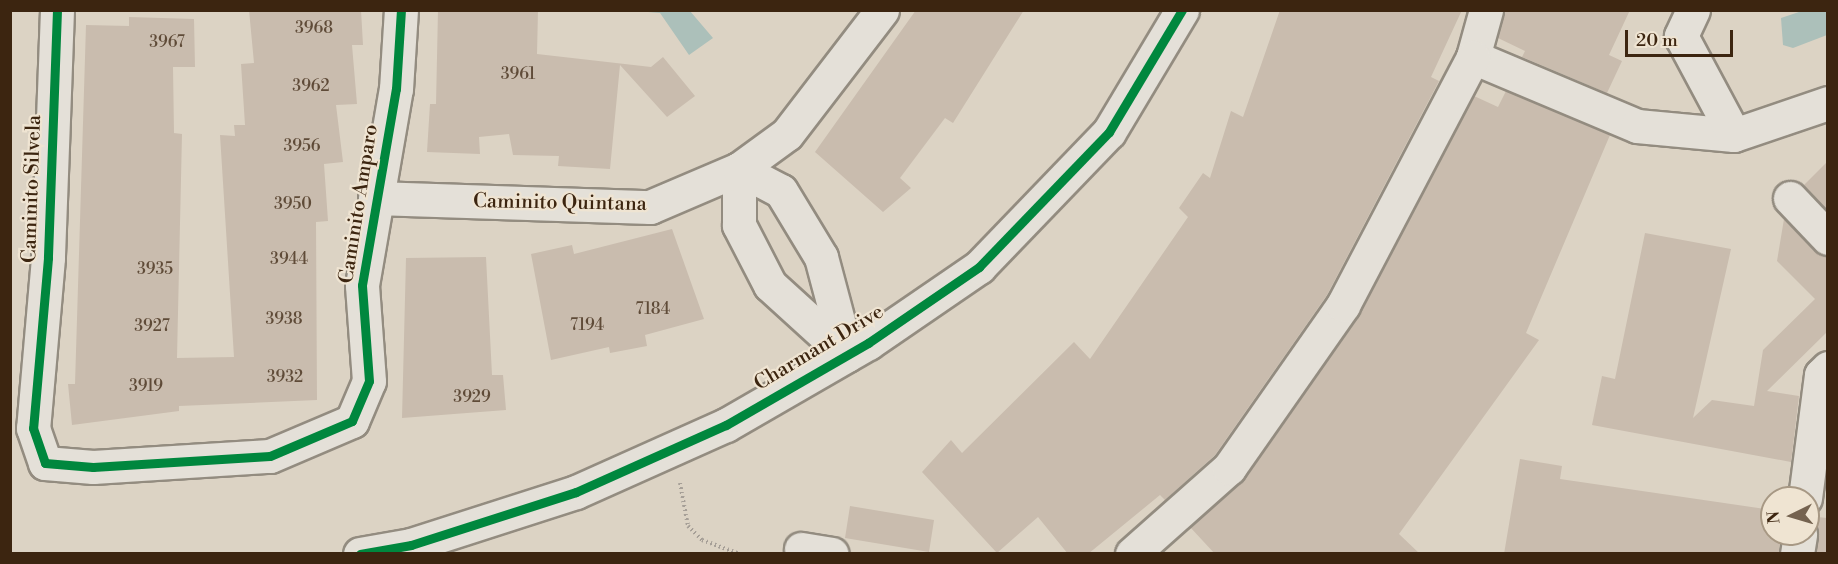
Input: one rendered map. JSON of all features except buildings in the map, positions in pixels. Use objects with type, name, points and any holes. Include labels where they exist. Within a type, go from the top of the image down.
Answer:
[{"type":"street","name":"Caminito Silvela","points":[[57,10],[48,258],[33,428],[45,463],[93,467]]},
{"type":"street","name":"Caminito Amparo","points":[[93,467],[270,456],[352,421],[369,381],[362,285],[375,198],[396,89],[400,10]]},
{"type":"street","name":"Caminito Quintana","points":[[375,198],[650,207],[739,169],[787,134],[882,10]]},
{"type":"street","name":"Charmant Drive","points":[[360,554],[411,545],[576,492],[726,425],[847,355],[979,267],[1109,132],[1182,10]]},
{"type":"street","points":[[1132,554],[1166,544],[1229,468],[1343,305],[1473,57],[1486,10]]},
{"type":"street","points":[[1693,10],[1681,36],[1734,135]]},
{"type":"street","points":[[1473,57],[1636,126],[1734,135],[1827,104]]},
{"type":"street","points":[[739,169],[781,191],[821,257],[847,355],[770,285],[739,225],[739,169]]},
{"type":"street","points":[[1790,198],[1827,238]]},
{"type":"street","points":[[1807,486],[1821,375],[1827,368]]},
{"type":"path","points":[[669,450],[688,526],[702,540],[740,554]]},
{"type":"water","points":[[690,11],[713,38],[689,55],[660,13],[648,12]]},
{"type":"water","points":[[1802,11],[1827,11],[1827,35],[1793,48],[1783,45],[1781,18]]},
{"type":"cycle path","points":[[57,10],[48,258],[33,428],[45,463],[93,467],[270,456],[352,421],[369,381],[362,285],[396,89],[401,10]]},
{"type":"cycle path","points":[[360,554],[411,545],[576,492],[726,425],[868,343],[979,267],[1109,132],[1182,10]]}]
